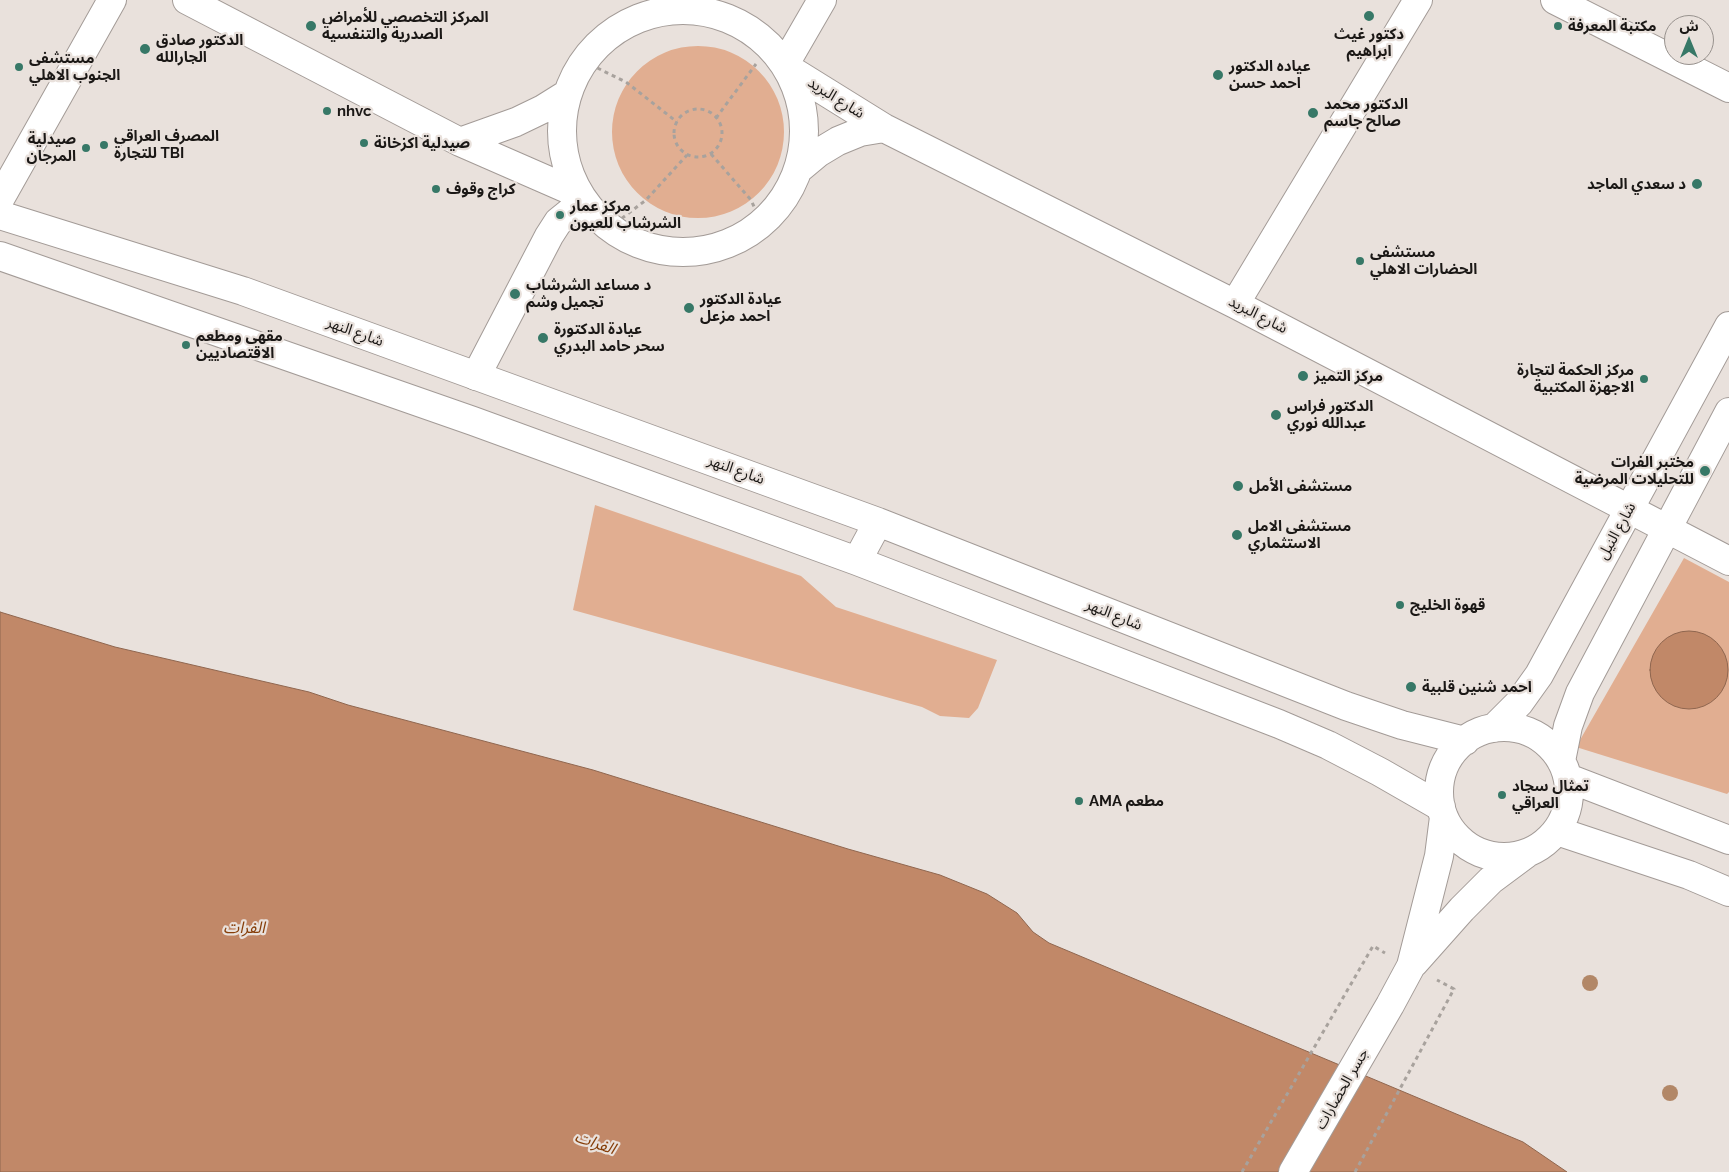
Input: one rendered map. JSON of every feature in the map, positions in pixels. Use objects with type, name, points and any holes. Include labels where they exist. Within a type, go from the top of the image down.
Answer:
[{"type":"main road","points":[[0,199],[112,0]]},
{"type":"main road","points":[[187,0],[460,142],[581,198]]},
{"type":"main road","points":[[787,67],[822,0]]},
{"type":"main road","points":[[1236,304],[1418,0]]},
{"type":"main road","points":[[1556,0],[1729,88]]},
{"type":"main road","points":[[697,6],[740,24],[768,43],[787,67],[802,101],[806,134],[800,168],[785,199],[762,224],[740,239],[714,249],[686,252],[659,250],[632,242],[609,228],[581,198],[568,171],[562,145],[562,119],[567,94],[583,61],[608,36],[638,18],[697,6]]},
{"type":"main road","name":"شارع البريد","points":[[787,67],[884,128],[1236,304],[1729,562]]},
{"type":"main road","points":[[460,142],[516,122],[543,109],[567,94]]},
{"type":"main road","name":"شارع البريد","points":[[800,168],[818,153],[838,141],[860,132],[884,128]]},
{"type":"main road","points":[[476,376],[549,236],[558,222],[581,198]]},
{"type":"main road","name":"شارع النهر","points":[[0,215],[243,291],[878,522],[1320,696],[1402,725],[1465,741]]},
{"type":"main road","points":[[0,256],[473,421],[857,561],[1278,724],[1328,745],[1380,772],[1443,812],[1454,834],[1470,848],[1488,855],[1508,857],[1528,853]]},
{"type":"main road","name":"شارع النيل","points":[[1494,728],[1508,717],[1530,690],[1729,326]]},
{"type":"main road","points":[[1411,966],[1491,880],[1528,853],[1544,844],[1557,831],[1566,814],[1570,796],[1565,769],[1568,726],[1580,693],[1729,412]]},
{"type":"main road","points":[[857,561],[878,522]]},
{"type":"main road","points":[[1411,966],[1439,856],[1443,812],[1439,788],[1443,770],[1452,754],[1465,741],[1479,733],[1494,728],[1514,728],[1533,734],[1549,745],[1565,769],[1729,840]]},
{"type":"main road","points":[[1557,831],[1689,875],[1729,892]]},
{"type":"main road","name":"جسر الحضارات","points":[[1293,1172],[1411,966]]},
{"type":"path","points":[[716,118],[755,66],[768,43]]},
{"type":"path","points":[[583,61],[626,82],[677,122]]},
{"type":"path","points":[[688,111],[710,112],[716,118],[721,125],[721,141],[711,154],[695,158],[681,150],[674,136],[677,122],[688,111]]},
{"type":"path","points":[[711,154],[751,200],[762,224]]},
{"type":"path","points":[[609,228],[646,200],[687,155]]},
{"type":"path","points":[[1242,1172],[1374,946]]},
{"type":"path","points":[[1355,1172],[1454,989]]},
{"type":"shaded area","points":[[706,46],[723,49],[739,56],[753,65],[765,77],[781,107],[784,132],[783,149],[778,165],[765,187],[753,199],[723,215],[690,218],[673,215],[657,208],[643,199],[631,187],[615,157],[612,124],[615,107],[622,91],[631,77],[643,65],[673,49]]},
{"type":"shaded area","points":[[595,505],[801,576],[836,607],[997,660],[978,708],[969,718],[940,716],[922,707],[573,610]]},
{"type":"shaded area","points":[[1684,558],[1729,582],[1729,792],[1727,794],[1576,747]]},
{"type":"water","name":"الفرات","points":[[0,612],[115,647],[309,692],[348,705],[593,770],[848,849],[940,875],[987,894],[1017,913],[1033,932],[1049,943],[1523,1142],[1567,1172],[0,1172]]},
{"type":"water","points":[[1689,631],[1704,634],[1717,642],[1725,655],[1728,670],[1725,685],[1717,698],[1704,706],[1689,709],[1674,706],[1661,698],[1653,685],[1650,670],[1653,655],[1661,642],[1674,634]]},
{"type":"place","name":"دكتور غيث ابراهيم","points":[[1369,16]]},
{"type":"place","name":"المركز التخصصي للأمراض الصدرية والتنفسية","points":[[311,26]]},
{"type":"place","name":"مكتبة المعرفة","points":[[1558,26]]},
{"type":"place","name":"الدكتور صادق الجارالله","points":[[145,49]]},
{"type":"place","name":"مستشفى الجنوب الاهلي","points":[[19,67]]},
{"type":"place","name":"عياده الدكتور احمد حسن","points":[[1218,75]]},
{"type":"place","name":"nhvc","points":[[327,111]]},
{"type":"place","name":"ﺍﻟﺪﻛﺘﻮﺭ ﻣﺤﻤﺪ ﺻﺎﻟﺢ ﺟﺎﺳﻢ","points":[[1313,113]]},
{"type":"place","name":"صيدلية اكزخانة","points":[[364,143]]},
{"type":"place","name":"المصرف العراقي للتجارة TBI","points":[[104,145]]},
{"type":"place","name":"صيدلية المرجان","points":[[86,148]]},
{"type":"place","name":"د سعدي الماجد","points":[[1697,184]]},
{"type":"place","name":"كراج وقوف","points":[[436,189]]},
{"type":"place","name":"مركز عمار الشرشاب للعيون","points":[[560,215]]},
{"type":"place","name":"مستشفى الحضارات الاهلي","points":[[1360,261]]},
{"type":"place","name":"د مساعد الشرشاب تجميل وشم","points":[[515,294]]},
{"type":"place","name":"عيادة الدكتور احمد مزعل","points":[[689,308]]},
{"type":"place","name":"عيادة الدكتورة سحر حامد البدري","points":[[543,338]]},
{"type":"place","name":"مقهى ومطعم الاقتصاديين","points":[[186,345]]},
{"type":"place","name":"مركز التميز","points":[[1303,376]]},
{"type":"place","name":"مركز الحكمة لتجارة الاجهزة المكتبية","points":[[1644,379]]},
{"type":"place","name":"ﺍﻟﺪﻛﺘﻮﺭ ﻓﺮﺍﺱ ﻋﺒﺪﺍﻟﻠﻪ ﻧﻮﺭﻱ","points":[[1276,415]]},
{"type":"place","name":"مختبر الفرات للتحليلات المرضية","points":[[1705,471]]},
{"type":"place","name":"مستشفى الأمل","points":[[1238,486]]},
{"type":"place","name":"مستشفى الامل الاستثماري","points":[[1237,535]]},
{"type":"place","name":"قهوة الخليج","points":[[1400,605]]},
{"type":"place","name":"احمد شنين قلبية","points":[[1411,687]]},
{"type":"place","name":"تمثال سجاد العراقي","points":[[1502,795]]},
{"type":"place","name":"AMA مطعم","points":[[1079,801]]}]
